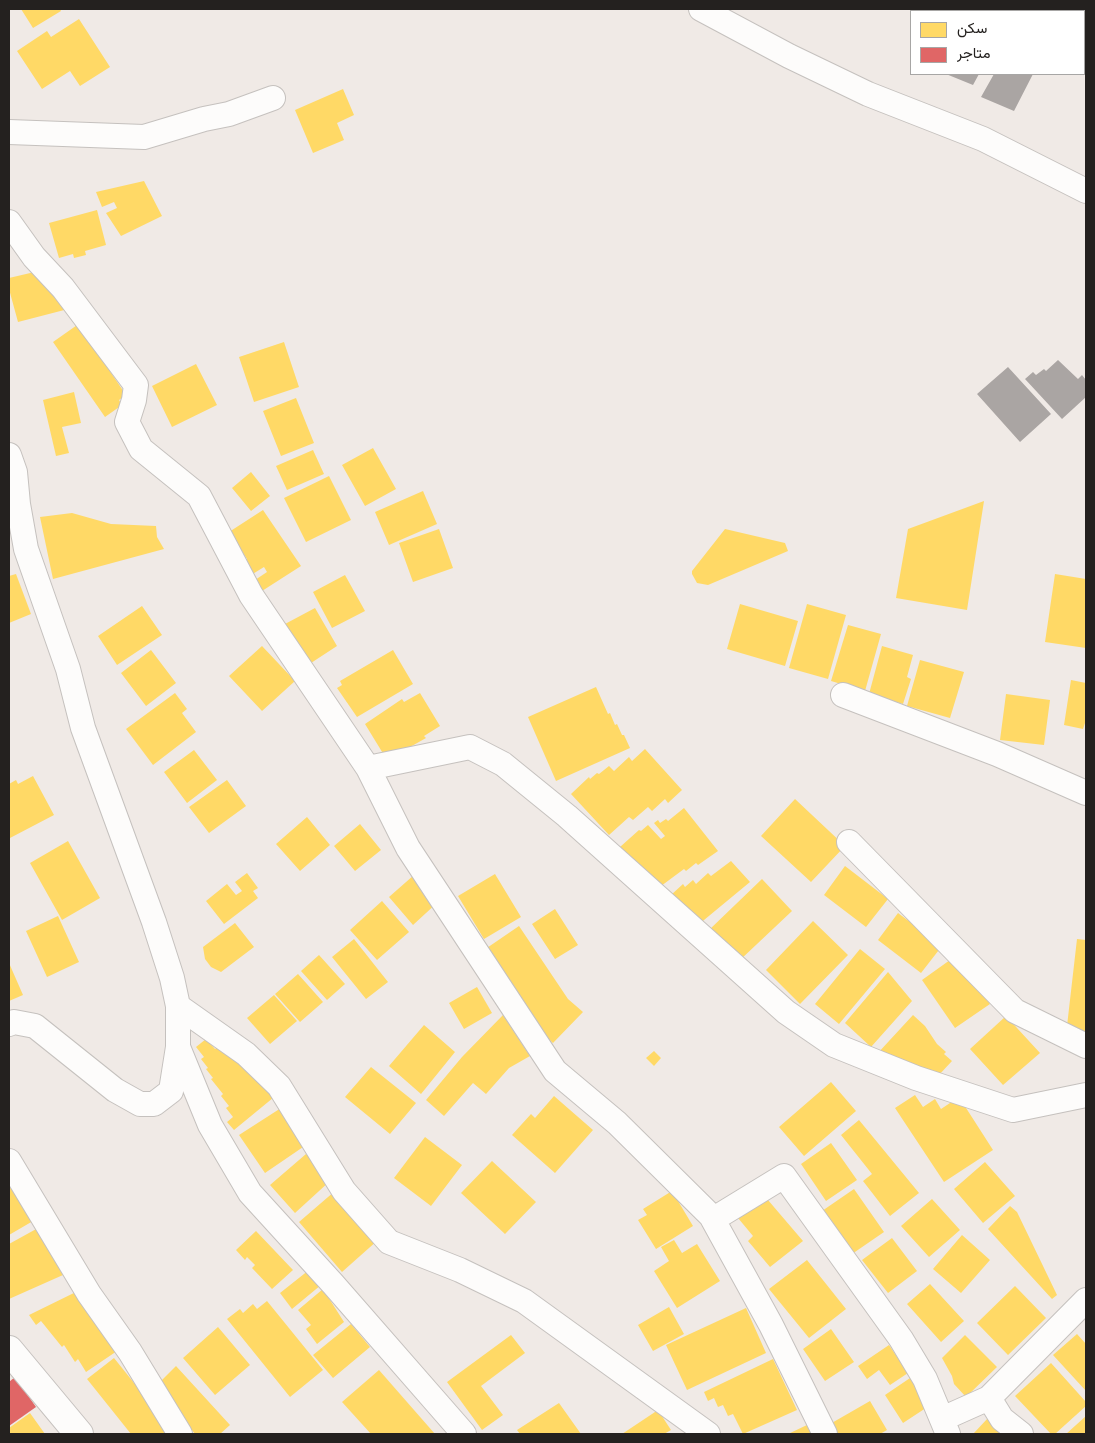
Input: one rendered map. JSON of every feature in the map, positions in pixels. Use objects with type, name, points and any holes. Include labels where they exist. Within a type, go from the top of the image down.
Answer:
[{"type":"main road","points":[[11,1357],[80,1434]]},
{"type":"street","points":[[701,9],[806,65],[868,94],[983,139],[1086,191]]},
{"type":"street","points":[[9,132],[144,137],[156,135],[204,119],[229,114],[273,98]]},
{"type":"street","points":[[9,222],[34,256],[63,288],[136,385],[134,400],[127,422],[141,449],[199,496],[251,595],[368,768],[408,848],[555,1072],[617,1123],[711,1216],[771,1325],[825,1434]]},
{"type":"street","points":[[9,456],[16,472],[18,504],[26,549],[68,669],[83,728],[160,940],[178,1006],[178,1047],[171,1091],[154,1104],[140,1104],[115,1090],[35,1026],[14,1022],[9,1024]]},
{"type":"street","points":[[843,695],[997,754],[1086,793]]},
{"type":"street","points":[[368,768],[470,747],[503,764],[567,816],[786,1012],[834,1045],[916,1078],[1013,1110],[1086,1096]]},
{"type":"street","points":[[849,842],[1015,1011],[1086,1046]]},
{"type":"street","points":[[178,1006],[246,1054],[279,1086],[344,1191],[389,1242],[460,1270],[524,1301],[708,1434]]},
{"type":"street","points":[[178,1047],[210,1125],[250,1193],[334,1284],[464,1434]]},
{"type":"street","points":[[9,1161],[89,1294],[130,1352],[180,1434]]},
{"type":"street","points":[[711,1216],[717,1217],[784,1176],[901,1339],[925,1379],[945,1427],[989,1398],[1086,1300]]},
{"type":"street","points":[[989,1398],[1002,1419],[1021,1434]]},
{"type":"building: سكن","points":[[21,9],[60,9],[61,11],[33,28]]},
{"type":"building: سكن","points":[[79,19],[110,67],[80,86],[70,71],[42,89],[17,51],[47,31],[51,37]]},
{"type":"building: سكن","points":[[343,89],[354,115],[337,123],[344,140],[313,153],[295,110]]},
{"type":"building: سكن","points":[[144,181],[162,216],[121,236],[106,213],[117,208],[114,202],[102,207],[96,192]]},
{"type":"building: سكن","points":[[97,210],[106,245],[85,251],[86,255],[74,258],[73,254],[59,258],[49,223]]},
{"type":"building: سكن","points":[[43,270],[72,308],[18,322],[9,289],[9,278]]},
{"type":"building: سكن","points":[[80,323],[104,357],[101,358],[126,395],[119,400],[122,405],[105,417],[53,342]]},
{"type":"building: سكن","points":[[284,342],[299,387],[254,402],[239,357]]},
{"type":"building: سكن","points":[[196,364],[217,405],[172,427],[152,386]]},
{"type":"building: سكن","points":[[74,392],[81,423],[62,427],[69,453],[56,456],[43,400]]},
{"type":"building: سكن","points":[[296,398],[314,443],[281,456],[263,411]]},
{"type":"building: سكن","points":[[373,448],[396,489],[365,506],[342,465]]},
{"type":"building: سكن","points":[[313,450],[324,474],[287,490],[276,466]]},
{"type":"building: سكن","points":[[251,472],[270,496],[251,511],[232,488]]},
{"type":"building: سكن","points":[[329,476],[351,520],[306,542],[284,498]]},
{"type":"building: سكن","points":[[423,491],[437,524],[389,545],[375,512]]},
{"type":"building: سكن","points":[[984,501],[967,610],[896,598],[908,529]]},
{"type":"building: سكن","points":[[263,510],[301,566],[262,591],[255,580],[267,572],[264,567],[251,575],[242,562],[247,559],[229,532]]},
{"type":"building: سكن","points":[[72,513],[111,524],[156,526],[157,537],[164,549],[53,579],[40,517]]},
{"type":"building: سكن","points":[[439,529],[453,568],[413,582],[399,543]]},
{"type":"building: سكن","points":[[725,529],[785,543],[788,551],[708,585],[697,583],[692,571]]},
{"type":"building: سكن","points":[[16,574],[31,614],[9,623],[9,576]]},
{"type":"building: سكن","points":[[1055,574],[1086,579],[1086,648],[1045,642]]},
{"type":"building: سكن","points":[[345,575],[365,611],[332,628],[313,592]]},
{"type":"building: سكن","points":[[740,604],[798,621],[785,666],[727,649]]},
{"type":"building: سكن","points":[[807,604],[846,615],[828,679],[789,668]]},
{"type":"building: سكن","points":[[142,606],[162,635],[117,665],[98,636]]},
{"type":"building: سكن","points":[[315,608],[337,646],[311,663],[285,624]]},
{"type":"building: سكن","points":[[848,625],[881,634],[865,691],[831,681]]},
{"type":"building: سكن","points":[[262,646],[295,681],[262,711],[229,676]]},
{"type":"building: سكن","points":[[882,646],[913,655],[907,677],[911,679],[903,704],[869,694]]},
{"type":"building: سكن","points":[[151,650],[176,683],[146,706],[121,673]]},
{"type":"building: سكن","points":[[393,650],[413,684],[357,717],[337,688],[342,685],[340,681]]},
{"type":"building: سكن","points":[[920,660],[964,672],[950,718],[907,706]]},
{"type":"building: سكن","points":[[1071,680],[1086,683],[1086,720],[1083,729],[1064,725]]},
{"type":"building: سكن","points":[[596,687],[608,714],[610,713],[615,725],[617,724],[630,748],[556,781],[528,717]]},
{"type":"building: سكن","points":[[175,693],[187,709],[182,713],[196,732],[153,765],[126,729]]},
{"type":"building: سكن","points":[[420,693],[440,726],[424,736],[426,738],[387,760],[365,724],[402,699],[404,702]]},
{"type":"building: سكن","points":[[1006,694],[1050,700],[1044,745],[1000,740]]},
{"type":"building: سكن","points":[[645,749],[682,790],[668,803],[665,799],[652,811],[648,807],[633,820],[629,817],[609,835],[571,794],[589,777],[590,779],[609,766],[614,771],[629,757],[632,761]]},
{"type":"building: سكن","points":[[194,750],[217,780],[187,803],[164,772]]},
{"type":"building: سكن","points":[[33,776],[54,815],[10,838],[9,784],[16,780],[18,784]]},
{"type":"building: سكن","points":[[227,780],[246,806],[209,833],[189,807]]},
{"type":"building: سكن","points":[[795,799],[845,846],[811,882],[761,836]]},
{"type":"building: سكن","points":[[684,808],[718,851],[698,865],[696,863],[686,871],[684,869],[657,889],[620,847],[639,830],[641,831],[648,825],[661,839],[665,836],[654,823],[658,820],[660,823],[666,819],[668,821]]},
{"type":"building: سكن","points":[[307,817],[330,845],[300,871],[276,844]]},
{"type":"building: سكن","points":[[360,824],[381,850],[355,871],[334,846]]},
{"type":"building: سكن","points":[[68,841],[100,898],[62,920],[30,863]]},
{"type":"building: سكن","points":[[731,861],[750,882],[698,925],[671,895],[683,884],[685,887],[693,880],[696,884],[708,873],[711,876]]},
{"type":"building: سكن","points":[[845,866],[888,899],[866,927],[824,895]]},
{"type":"building: سكن","points":[[247,873],[258,888],[253,891],[258,898],[224,924],[206,901],[227,884],[236,895],[242,891],[235,882]]},
{"type":"building: سكن","points":[[495,874],[521,917],[484,939],[458,896]]},
{"type":"building: سكن","points":[[414,875],[438,902],[413,925],[389,897]]},
{"type":"building: سكن","points":[[762,879],[792,911],[739,961],[709,930]]},
{"type":"building: سكن","points":[[382,901],[409,932],[377,960],[350,930]]},
{"type":"building: سكن","points":[[555,909],[578,945],[555,959],[532,924]]},
{"type":"building: سكن","points":[[898,913],[942,946],[921,973],[878,940]]},
{"type":"building: سكن","points":[[58,916],[79,962],[47,977],[26,931]]},
{"type":"building: سكن","points":[[813,921],[848,955],[800,1004],[766,970]]},
{"type":"building: سكن","points":[[235,923],[254,947],[221,972],[211,967],[205,959],[203,947]]},
{"type":"building: سكن","points":[[519,926],[568,999],[583,1012],[553,1043],[532,1025],[481,952]]},
{"type":"building: سكن","points":[[354,939],[388,982],[366,999],[332,957]]},
{"type":"building: سكن","points":[[1077,939],[1086,940],[1086,1032],[1072,1031],[1067,1026]]},
{"type":"building: سكن","points":[[860,949],[885,969],[839,1024],[815,1004]]},
{"type":"building: سكن","points":[[319,955],[345,984],[327,1000],[301,971]]},
{"type":"building: سكن","points":[[957,955],[990,1004],[955,1028],[922,980]]},
{"type":"building: سكن","points":[[9,963],[23,995],[9,1001]]},
{"type":"building: سكن","points":[[888,972],[912,1001],[871,1047],[845,1023]]},
{"type":"building: سكن","points":[[298,974],[323,1002],[300,1022],[275,994]]},
{"type":"building: سكن","points":[[477,987],[492,1013],[464,1029],[449,1003]]},
{"type":"building: سكن","points":[[274,995],[297,1021],[270,1044],[247,1018]]},
{"type":"building: سكن","points":[[503,1015],[530,1056],[509,1068],[486,1094],[473,1083],[444,1116],[426,1100],[462,1057]]},
{"type":"building: سكن","points":[[913,1015],[925,1026],[937,1044],[946,1052],[944,1054],[952,1061],[938,1076],[877,1054]]},
{"type":"building: سكن","points":[[1006,1016],[1040,1053],[1003,1085],[970,1049]]},
{"type":"building: سكن","points":[[424,1025],[455,1052],[421,1094],[389,1066]]},
{"type":"building: سكن","points":[[206,1039],[215,1049],[219,1046],[226,1055],[229,1053],[279,1093],[234,1130],[227,1122],[233,1117],[226,1108],[229,1106],[221,1096],[223,1094],[211,1079],[213,1078],[206,1069],[208,1068],[201,1059],[204,1057],[196,1047]]},
{"type":"building: سكن","points":[[654,1051],[661,1058],[654,1066],[646,1058]]},
{"type":"building: سكن","points":[[371,1067],[416,1103],[390,1134],[345,1097]]},
{"type":"building: سكن","points":[[831,1082],[856,1111],[804,1156],[779,1127]]},
{"type":"building: سكن","points":[[915,1095],[923,1107],[935,1099],[941,1109],[959,1097],[993,1150],[944,1182],[895,1108]]},
{"type":"building: سكن","points":[[554,1096],[593,1130],[555,1173],[512,1135],[531,1114],[535,1118]]},
{"type":"building: سكن","points":[[281,1108],[306,1145],[265,1173],[239,1135]]},
{"type":"building: سكن","points":[[859,1120],[919,1193],[890,1216],[863,1181],[872,1174],[841,1135]]},
{"type":"building: سكن","points":[[425,1137],[462,1165],[431,1206],[394,1178]]},
{"type":"building: سكن","points":[[831,1143],[857,1180],[826,1201],[801,1164]]},
{"type":"building: سكن","points":[[306,1154],[330,1181],[295,1213],[270,1185]]},
{"type":"building: سكن","points":[[492,1161],[536,1202],[505,1234],[461,1193]]},
{"type":"building: سكن","points":[[985,1162],[1015,1196],[983,1223],[954,1189]]},
{"type":"building: سكن","points":[[9,1181],[33,1221],[9,1235]]},
{"type":"building: سكن","points":[[854,1189],[884,1232],[852,1254],[822,1211]]},
{"type":"building: سكن","points":[[335,1191],[378,1240],[342,1272],[299,1222]]},
{"type":"building: سكن","points":[[672,1191],[693,1226],[656,1249],[638,1220],[647,1215],[643,1209]]},
{"type":"building: سكن","points":[[762,1193],[803,1241],[770,1267],[748,1241],[753,1236],[733,1212]]},
{"type":"building: سكن","points":[[932,1199],[960,1230],[929,1257],[901,1226]]},
{"type":"building: سكن","points":[[1010,1206],[1017,1212],[1057,1295],[1052,1299],[988,1229]]},
{"type":"building: سكن","points":[[38,1228],[63,1275],[9,1299],[9,1244]]},
{"type":"building: سكن","points":[[256,1231],[293,1270],[272,1289],[252,1268],[255,1265],[247,1257],[245,1260],[236,1250]]},
{"type":"building: سكن","points":[[962,1235],[990,1260],[961,1293],[933,1269]]},
{"type":"building: سكن","points":[[892,1238],[917,1271],[888,1293],[862,1260]]},
{"type":"building: سكن","points":[[674,1240],[682,1253],[697,1244],[720,1281],[677,1308],[654,1271],[669,1261],[661,1247]]},
{"type":"building: سكن","points":[[807,1260],[846,1309],[809,1338],[769,1289]]},
{"type":"building: سكن","points":[[309,1270],[321,1285],[292,1309],[280,1293]]},
{"type":"building: سكن","points":[[930,1284],[964,1321],[941,1342],[907,1304]]},
{"type":"building: سكن","points":[[1015,1286],[1046,1318],[1008,1355],[977,1323]]},
{"type":"building: سكن","points":[[323,1289],[344,1322],[317,1344],[306,1329],[311,1325],[298,1310]]},
{"type":"building: سكن","points":[[80,1290],[117,1351],[86,1372],[78,1359],[75,1362],[64,1345],[62,1347],[41,1321],[36,1325],[29,1315]]},
{"type":"building: سكن","points":[[267,1301],[323,1370],[290,1397],[227,1319],[240,1309],[243,1313],[253,1304],[257,1309]]},
{"type":"building: سكن","points":[[669,1307],[684,1334],[653,1351],[638,1325]]},
{"type":"building: سكن","points":[[746,1308],[766,1353],[687,1390],[666,1345]]},
{"type":"building: سكن","points":[[351,1324],[370,1347],[333,1378],[313,1355]]},
{"type":"building: سكن","points":[[218,1327],[250,1365],[215,1395],[183,1358]]},
{"type":"building: سكن","points":[[831,1329],[854,1362],[825,1381],[803,1349]]},
{"type":"building: سكن","points":[[1077,1334],[1086,1344],[1086,1391],[1053,1355]]},
{"type":"building: سكن","points":[[511,1335],[525,1353],[481,1386],[503,1415],[482,1430],[447,1382]]},
{"type":"building: سكن","points":[[965,1335],[997,1367],[966,1397],[954,1384],[952,1376],[942,1358]]},
{"type":"building: سكن","points":[[889,1345],[908,1373],[890,1385],[879,1370],[867,1379],[858,1366]]},
{"type":"building: سكن","points":[[114,1358],[175,1434],[131,1434],[87,1379]]},
{"type":"building: سكن","points":[[773,1359],[797,1410],[743,1434],[733,1414],[728,1416],[723,1405],[718,1407],[714,1398],[708,1401],[704,1392]]},
{"type":"building: سكن","points":[[1051,1363],[1086,1402],[1086,1406],[1055,1434],[1051,1434],[1015,1396]]},
{"type":"building: سكن","points":[[176,1366],[230,1425],[220,1434],[195,1434],[157,1385]]},
{"type":"building: سكن","points":[[379,1370],[435,1434],[371,1434],[342,1402]]},
{"type":"building: سكن","points":[[913,1376],[932,1404],[903,1423],[885,1395]]},
{"type":"building: سكن","points":[[870,1401],[887,1430],[880,1434],[836,1434],[830,1424]]},
{"type":"building: سكن","points":[[559,1403],[581,1434],[520,1434],[517,1430]]},
{"type":"building: سكن","points":[[658,1410],[671,1430],[664,1434],[622,1434]]},
{"type":"building: سكن","points":[[30,1413],[45,1434],[9,1434],[9,1428]]},
{"type":"building: سكن","points":[[1086,1416],[1086,1434],[1066,1434]]},
{"type":"building: سكن","points":[[988,1418],[1005,1434],[973,1434]]},
{"type":"building: سكن","points":[[807,1425],[812,1434],[788,1434]]},
{"type":"building: متاجر","points":[[15,1377],[36,1407],[9,1426],[9,1382]]},
{"type":"building: أخرى","points":[[948,75],[978,75],[973,85]]},
{"type":"building: أخرى","points":[[993,75],[1032,75],[1014,111],[981,97]]},
{"type":"building: أخرى","points":[[1058,360],[1078,379],[1082,375],[1086,380],[1086,397],[1062,419],[1025,379],[1033,372],[1036,375],[1044,369],[1046,371]]},
{"type":"building: أخرى","points":[[1008,367],[1051,414],[1020,442],[977,394]]}]
